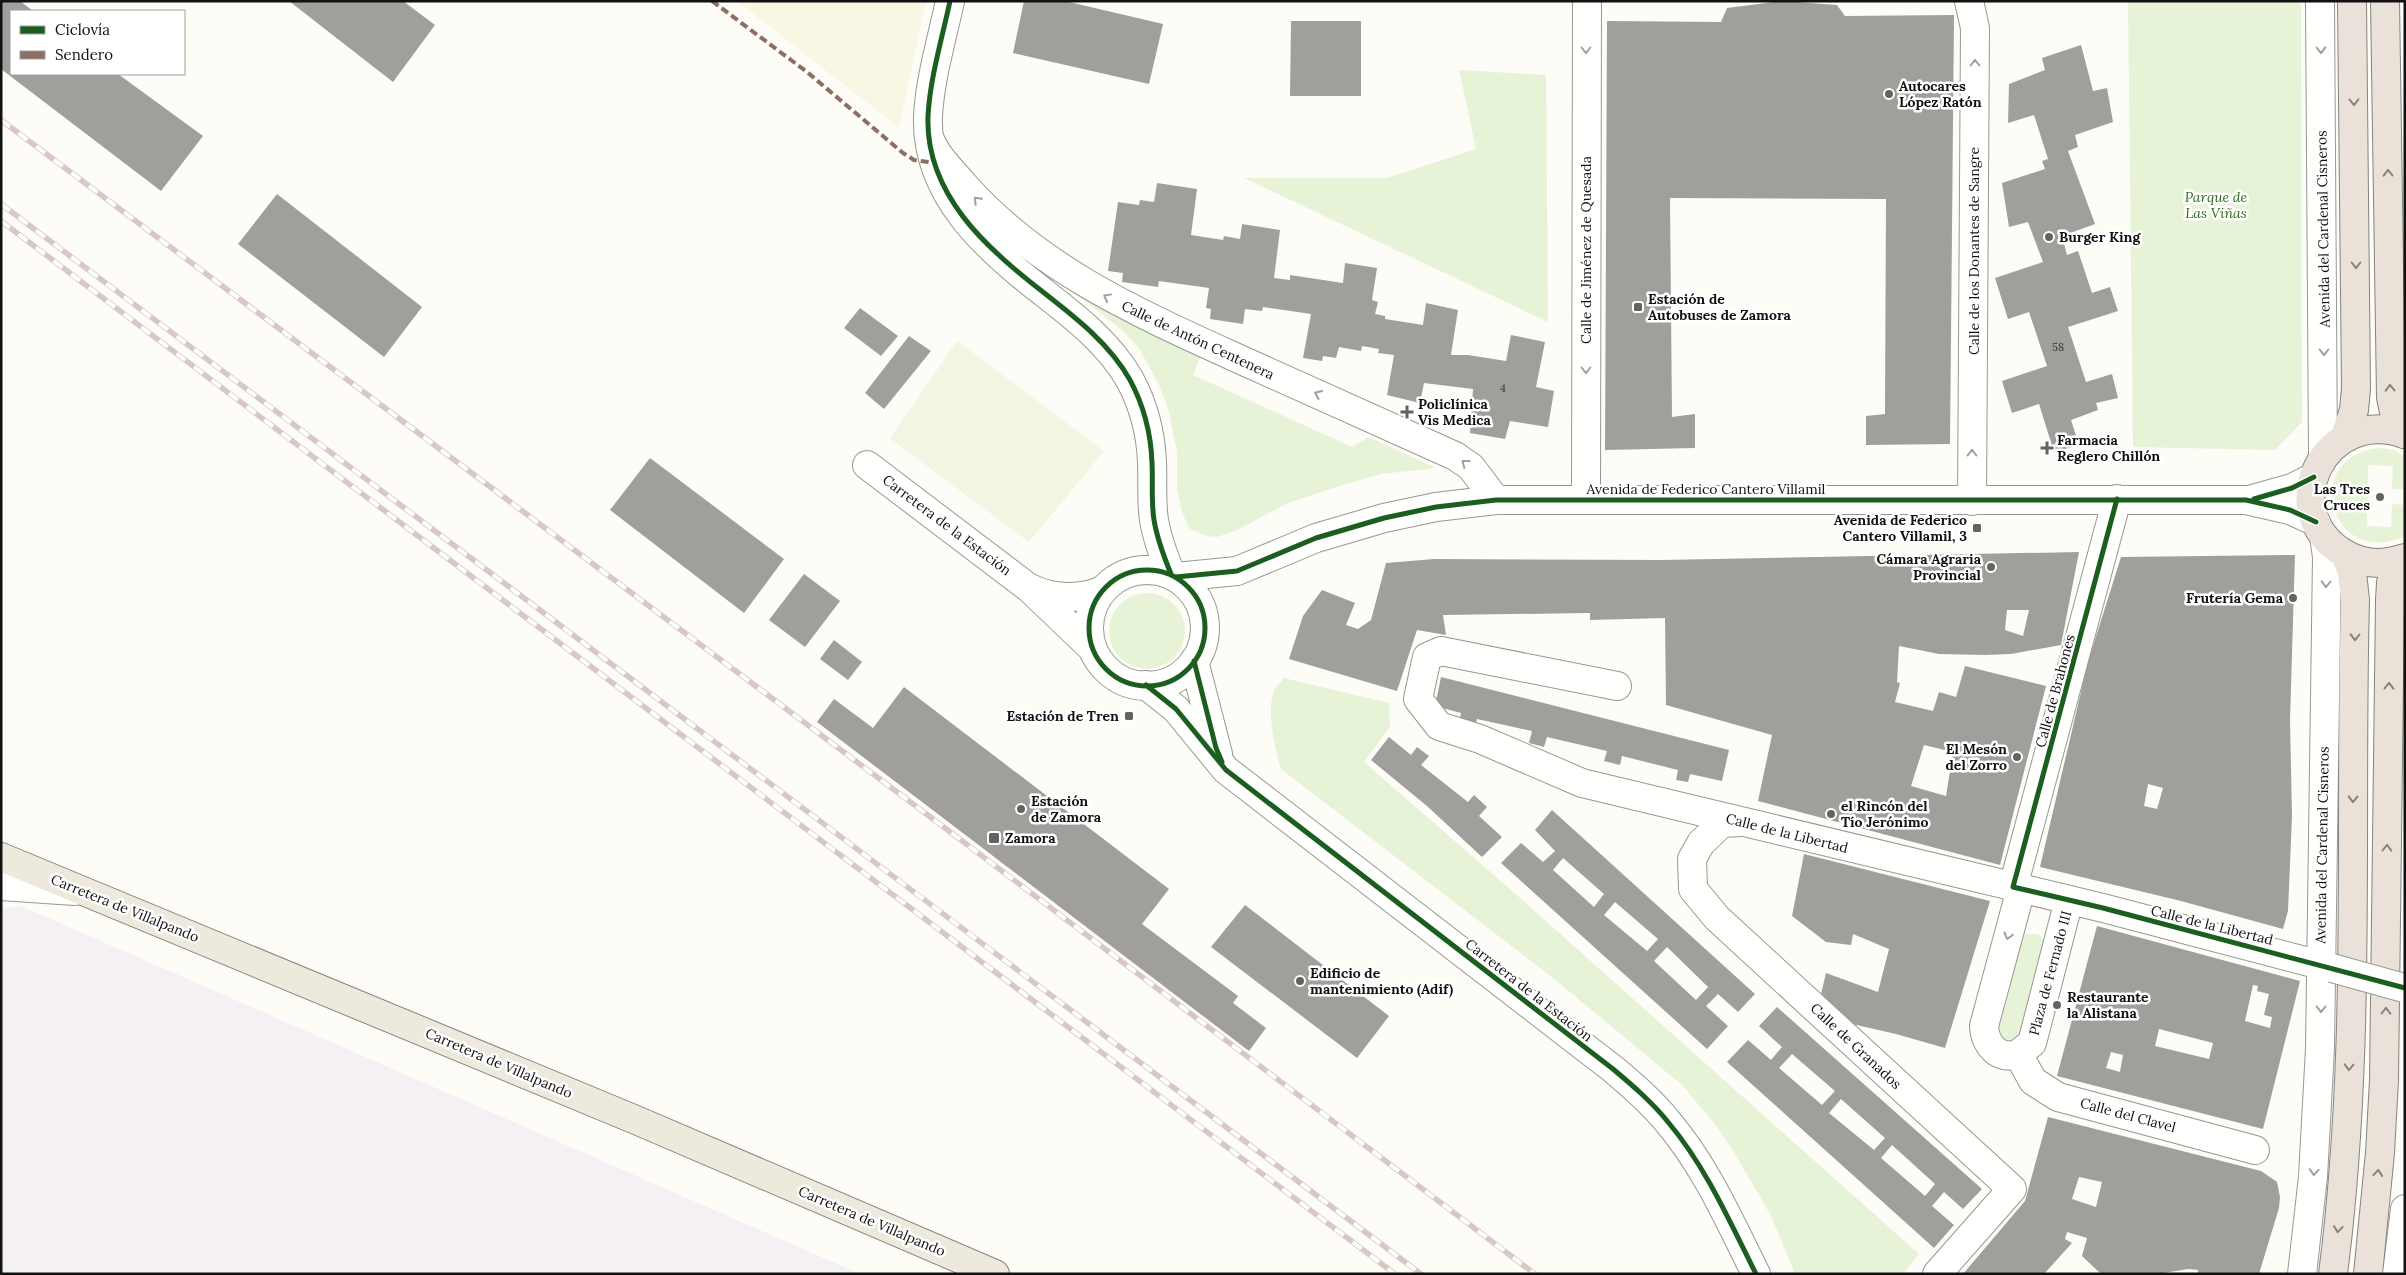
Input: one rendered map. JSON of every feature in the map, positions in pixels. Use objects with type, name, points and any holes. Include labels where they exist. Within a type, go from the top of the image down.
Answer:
[{"type":"highway","points":[[2346,437],[2354,410],[2356,389],[2352,1]]},
{"type":"highway","points":[[2385,1],[2396,213],[2391,398],[2395,416],[2404,434]]},
{"type":"highway","points":[[2319,467],[2333,446],[2359,431],[2374,429],[2404,434]]},
{"type":"highway","name":"Avenida del Cardenal Cisneros","points":[[2319,467],[2311,499],[2320,529]]},
{"type":"highway","points":[[2320,529],[2346,554],[2366,562],[2401,559],[2391,583],[2390,600],[2383,1099],[2368,1274]]},
{"type":"highway","points":[[2333,1274],[2344,1162],[2350,1031],[2355,600],[2352,572],[2346,554]]},
{"type":"main road","name":"Carretera de Villalpando","points":[[1,857],[618,1112],[995,1274]]},
{"type":"street","name":"Calle de Antón Centenera","points":[[950,1],[929,106],[929,137],[942,180],[956,208],[972,230],[1003,262],[1095,336],[1116,360],[1129,379],[1142,407],[1149,433],[1155,526],[1174,575]]},
{"type":"street","name":"Calle de Jiménez de Quesada","points":[[1586,499],[1587,1]]},
{"type":"street","name":"Calle de los Donantes de Sangre","points":[[1969,1],[1975,28],[1972,502]]},
{"type":"street","name":"Avenida del Cardenal Cisneros","points":[[2319,467],[2320,1]]},
{"type":"street","name":"Calle de Antón Centenera","points":[[929,137],[940,157],[986,209],[1028,245],[1076,279],[1143,316],[1455,456],[1471,467],[1496,500]]},
{"type":"street","name":"Carretera de la Estación","points":[[867,465],[1026,586],[1092,648]]},
{"type":"street","name":"Avenida de Federico Cantero Villamil","points":[[2246,500],[2292,488],[2319,467]]},
{"type":"street","name":"Avenida de Federico Cantero Villamil","points":[[1174,575],[1237,571],[1316,538],[1360,524],[1408,512],[1496,500],[1972,502],[2117,499],[2246,500],[2290,510],[2320,529]]},
{"type":"street","name":"Calle de Brahones","points":[[2017,888],[2117,499]]},
{"type":"street","name":"Calle de Antón Centenera","points":[[1133,571],[1141,555],[1151,525],[1153,510]]},
{"type":"street","name":"Avenida del Cardenal Cisneros","points":[[2302,1274],[2313,1176],[2326,966],[2326,567],[2320,529]]},
{"type":"street","points":[[1150,569],[1174,575],[1195,596],[1204,621],[1202,642],[1194,661],[1185,672],[1174,680],[1161,684],[1146,685],[1125,680],[1111,674],[1099,662],[1092,648],[1088,633],[1089,619],[1095,601],[1103,590],[1117,578],[1133,571],[1150,569]]},
{"type":"street","name":"Avenida de Federico Cantero Villamil","points":[[1204,621],[1221,591],[1237,571]]},
{"type":"street","name":"Carretera de la Estación","points":[[1026,586],[1040,593],[1056,596],[1084,596],[1103,590]]},
{"type":"street","name":"Calle de la Libertad","points":[[1617,686],[1441,651],[1427,657],[1418,699],[1439,726],[1480,738],[1582,782],[2069,900],[2405,988]]},
{"type":"street","name":"Carretera de la Estación","points":[[1194,661],[1218,754],[1232,775]]},
{"type":"street","name":"Carretera de la Estación","points":[[1146,685],[1176,710],[1212,756],[1232,775],[1613,1069],[1642,1094],[1668,1122],[1697,1163],[1756,1274]]},
{"type":"street","name":"Calle de Granados","points":[[1741,822],[1722,823],[1701,843],[1692,859],[1693,889],[1717,918],[2012,1189],[1937,1274]]},
{"type":"street","points":[[1,886],[64,889],[91,894]]},
{"type":"street","points":[[2017,888],[1984,1026],[1986,1039],[1995,1051],[2008,1056],[2018,1054]]},
{"type":"street","name":"Plaza de Fernado III","points":[[2018,1054],[2028,1048],[2034,1038],[2069,900]]},
{"type":"street","name":"Calle del Clavel","points":[[2018,1054],[2034,1081],[2058,1097],[2255,1150]]},
{"type":"street","points":[[2397,1274],[2405,1209]]},
{"type":"shaded area","points":[[737,1],[926,1],[899,128]]},
{"type":"shaded area","points":[[21,906],[860,1274],[1,1274],[1,909]]},
{"type":"green space","name":"Parque de Las Viñas","points":[[2128,1],[2301,1],[2302,422],[2275,450],[2133,447]]},
{"type":"green space","points":[[1459,70],[1546,75],[1548,322],[1244,178],[1387,178],[1476,149]]},
{"type":"green space","points":[[1056,278],[1201,355],[1193,375],[1352,447],[1369,437],[1436,468],[1381,474],[1343,485],[1288,503],[1235,531],[1217,537],[1207,536],[1190,529],[1182,513],[1177,490],[1177,452],[1169,412],[1160,387],[1139,348],[1124,332]]},
{"type":"green space","points":[[957,341],[1104,451],[1029,542],[890,438]]},
{"type":"green space","points":[[2381,448],[2393,450],[2405,457],[2405,489],[2392,489],[2393,466],[2368,465],[2367,526],[2391,527],[2392,504],[2405,505],[2405,536],[2379,543],[2358,538],[2342,525],[2334,507],[2333,488],[2339,469],[2355,455]]},
{"type":"green space","points":[[1147,593],[1161,596],[1174,604],[1182,617],[1185,631],[1182,645],[1174,658],[1161,666],[1147,669],[1133,666],[1120,658],[1112,645],[1109,631],[1112,617],[1120,604],[1133,596]]},
{"type":"green space","points":[[1284,678],[1389,703],[1390,727],[1364,762],[1511,890],[1919,1254],[1903,1274],[1795,1274],[1771,1216],[1734,1152],[1714,1123],[1682,1085],[1553,978],[1281,769],[1274,741],[1271,709],[1274,691]]},
{"type":"green space","points":[[2024,934],[2038,934],[2045,941],[2028,1030],[2011,1043],[2002,1041],[1995,1021],[2019,938]]},
{"type":"building","points":[[1,1],[20,1],[32,10],[10,10],[10,75],[119,75],[203,136],[161,191],[1,69]]},
{"type":"building","points":[[289,1],[403,1],[435,25],[393,82]]},
{"type":"building","points":[[1024,1],[1065,1],[1163,24],[1149,84],[1013,53]]},
{"type":"building","name":"Estación de Autobuses de Zamora","points":[[1781,1],[1837,5],[1845,16],[1954,15],[1950,444],[1866,445],[1866,416],[1885,414],[1886,199],[1670,198],[1672,417],[1695,414],[1695,448],[1605,450],[1607,21],[1721,22],[1727,8]]},
{"type":"building","points":[[1291,21],[1361,21],[1361,96],[1290,96]]},
{"type":"building","points":[[2081,45],[2093,91],[2107,88],[2113,122],[2075,135],[2078,147],[2068,151],[2095,224],[2062,236],[2067,255],[2078,251],[2092,293],[2110,287],[2118,311],[2068,327],[2086,382],[2112,374],[2118,398],[2096,403],[2098,410],[2071,420],[2079,445],[2054,452],[2039,404],[2012,413],[2002,381],[2047,366],[2029,312],[2008,319],[1995,278],[2043,262],[2028,222],[2009,227],[2002,183],[2045,169],[2042,161],[2048,159],[2034,115],[2008,123],[2009,84],[2045,70],[2042,58]]},
{"type":"building","points":[[1157,183],[1197,189],[1191,235],[1223,240],[1224,236],[1240,239],[1242,224],[1280,230],[1274,278],[1290,280],[1290,275],[1343,283],[1345,263],[1377,268],[1372,300],[1378,302],[1375,314],[1385,316],[1385,319],[1423,325],[1426,303],[1458,310],[1451,355],[1468,355],[1506,361],[1511,335],[1545,342],[1536,387],[1554,391],[1548,427],[1510,421],[1505,439],[1470,433],[1473,389],[1424,383],[1420,403],[1387,395],[1394,355],[1378,353],[1379,349],[1362,346],[1361,351],[1339,347],[1336,358],[1323,356],[1322,361],[1303,358],[1311,314],[1263,307],[1262,311],[1245,309],[1243,324],[1210,319],[1211,309],[1206,308],[1209,288],[1159,281],[1158,287],[1122,282],[1123,273],[1108,271],[1118,202],[1139,205],[1140,200],[1154,202]]},
{"type":"building","points":[[277,194],[422,307],[384,357],[238,244]]},
{"type":"building","points":[[860,308],[898,336],[881,356],[844,328]]},
{"type":"building","points":[[909,336],[931,351],[884,409],[865,393]]},
{"type":"building","points":[[650,458],[784,559],[744,613],[610,510]]},
{"type":"building","points":[[2079,552],[2061,645],[2011,654],[1985,655],[1939,654],[1899,646],[1897,682],[1900,683],[1895,702],[1933,711],[1939,692],[1956,697],[1965,666],[2046,686],[2000,865],[1758,801],[1772,735],[1666,705],[1665,618],[1590,620],[1590,613],[1443,615],[1446,635],[1417,630],[1397,691],[1289,659],[1303,616],[1322,590],[1355,603],[1346,625],[1358,629],[1371,620],[1386,563],[1434,559],[1663,560]],"holes":[[[2007,610],[2029,610],[2023,636],[2005,630]],[[1924,745],[1953,752],[1946,796],[1911,786]]]},
{"type":"building","points":[[2295,555],[2290,720],[2292,816],[2288,911],[2283,929],[2181,901],[2040,867],[2088,662],[2121,557]],"holes":[[[2148,784],[2163,788],[2157,809],[2144,806]]]},
{"type":"building","points":[[804,574],[840,601],[805,647],[769,620]]},
{"type":"building","points":[[834,640],[862,662],[848,680],[820,659]]},
{"type":"building","points":[[1441,677],[1729,750],[1722,781],[1690,774],[1688,782],[1676,780],[1678,770],[1622,756],[1620,765],[1604,761],[1607,751],[1547,737],[1544,747],[1529,743],[1532,731],[1477,719],[1475,727],[1459,723],[1461,713],[1435,706]]},
{"type":"building","points":[[904,687],[1169,889],[1142,924],[1238,996],[1233,1003],[1266,1028],[1249,1051],[817,722],[834,699],[873,728]]},
{"type":"building","points":[[1389,737],[1411,755],[1417,747],[1429,756],[1421,765],[1468,802],[1474,795],[1487,807],[1479,816],[1502,837],[1482,857],[1427,806],[1371,760]]},
{"type":"building","points":[[1552,810],[1755,994],[1738,1012],[1718,994],[1706,1006],[1728,1026],[1707,1049],[1501,863],[1521,843],[1543,862],[1555,851],[1535,830]],"holes":[[[1563,858],[1604,894],[1594,907],[1553,870]],[[1615,902],[1658,939],[1647,951],[1604,915]],[[1667,947],[1708,987],[1696,1000],[1654,961]]]},
{"type":"building","points":[[1804,854],[1990,901],[1945,1048],[1839,1021],[1819,1003],[1826,973],[1878,992],[1889,949],[1853,934],[1851,945],[1826,942],[1792,916]]},
{"type":"building","name":"Edificio de mantenimiento (Adif)","points":[[1245,905],[1389,1016],[1357,1058],[1211,947]]},
{"type":"building","points":[[2097,926],[2300,981],[2263,1129],[2057,1076]],"holes":[[[2253,985],[2258,986],[2257,991],[2269,994],[2264,1015],[2272,1017],[2270,1028],[2245,1021]],[[2159,1029],[2213,1043],[2209,1059],[2155,1046]],[[2111,1052],[2123,1055],[2120,1072],[2106,1068]]]},
{"type":"building","points":[[1777,1007],[1982,1189],[1963,1209],[1944,1192],[1932,1206],[1954,1225],[1934,1248],[1727,1062],[1748,1040],[1771,1060],[1782,1047],[1759,1026]],"holes":[[[1792,1054],[1835,1091],[1822,1105],[1779,1068]],[[1841,1099],[1885,1138],[1874,1150],[1829,1113]],[[1892,1145],[1935,1184],[1925,1196],[1881,1158]]]},
{"type":"building","points":[[2048,1117],[2261,1171],[2277,1182],[2280,1197],[2279,1208],[2259,1274],[2198,1274],[2198,1270],[2188,1269],[2158,1274],[2101,1274],[2082,1256],[2087,1238],[2067,1232],[2065,1239],[2072,1243],[2044,1274],[1963,1274],[2025,1201]],"holes":[[[2079,1177],[2102,1182],[2096,1207],[2072,1199]]]},
{"type":"railway","points":[[1,120],[957,837],[1535,1274]]},
{"type":"railway","points":[[1,204],[1421,1274]]},
{"type":"railway","points":[[1,221],[1395,1274]]},
{"type":"marked path","points":[[712,1],[807,72],[903,153],[914,160],[936,163]]},
{"type":"cycle path","points":[[950,1],[929,102],[930,144],[937,170],[948,195],[981,238],[1091,332],[1122,367],[1130,380],[1143,410],[1148,431],[1151,452],[1154,520],[1171,574]]},
{"type":"cycle path","points":[[2254,499],[2292,488],[2314,477]]},
{"type":"cycle path","points":[[2117,499],[2013,887],[2103,908],[2405,988]]},
{"type":"cycle path","points":[[1176,577],[1237,571],[1316,538],[1384,518],[1436,507],[1496,500],[2246,500],[2290,510],[2316,522]]},
{"type":"cycle path","points":[[1147,570],[1169,574],[1188,587],[1201,606],[1205,628],[1201,650],[1188,669],[1169,682],[1147,686],[1125,682],[1106,669],[1093,650],[1089,628],[1093,606],[1106,587],[1125,574],[1147,570]]},
{"type":"cycle path","points":[[1194,661],[1216,748],[1222,762]]},
{"type":"cycle path","points":[[1146,685],[1176,709],[1226,770],[1613,1069],[1649,1101],[1682,1139],[1706,1176],[1756,1274]]},
{"type":"place","name":"Autocares López Ratón","points":[[1889,94]]},
{"type":"place","name":"Burger King","points":[[2049,237]]},
{"type":"place","name":"Estación de Autobuses de Zamora","points":[[1638,307]]},
{"type":"place","name":"Policlínica Vis Medica","points":[[1407,412]]},
{"type":"place","name":"Farmacia Reglero Chillón","points":[[2047,448]]},
{"type":"place","name":"Las Tres Cruces","points":[[2380,497]]},
{"type":"place","name":"Avenida de Federico Cantero Villamil, 3","points":[[1977,528]]},
{"type":"place","name":"Cámara Agraria Provincial","points":[[1991,567]]},
{"type":"place","name":"Frutería Gema","points":[[2293,598]]},
{"type":"place","name":"Estación de Tren","points":[[1129,716]]},
{"type":"place","name":"El Mesón del Zorro","points":[[2017,757]]},
{"type":"place","name":"Estación de Zamora","points":[[1021,809]]},
{"type":"place","name":"el Rincón del Tío Jerónimo","points":[[1831,814]]},
{"type":"place","name":"Zamora","points":[[994,838]]},
{"type":"place","name":"Edificio de mantenimiento (Adif)","points":[[1300,981]]},
{"type":"place","name":"Restaurante la Alistana","points":[[2057,1005]]}]
